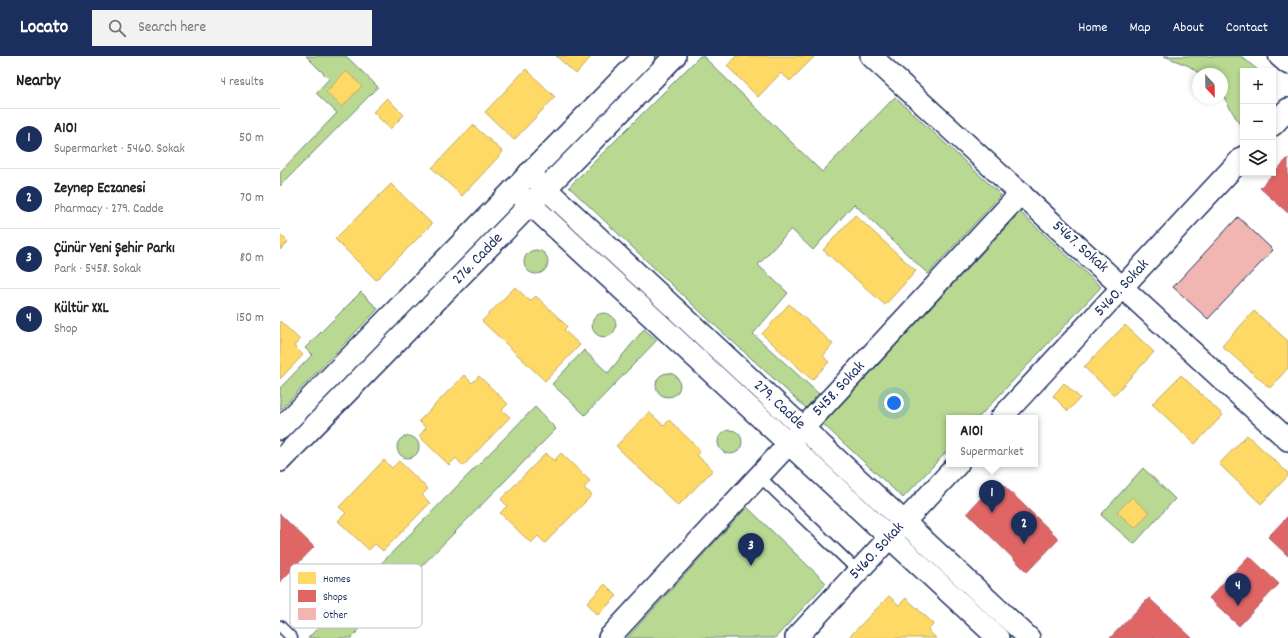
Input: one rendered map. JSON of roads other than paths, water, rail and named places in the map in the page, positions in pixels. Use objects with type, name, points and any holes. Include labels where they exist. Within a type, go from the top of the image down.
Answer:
[{"type":"street","name":"276. Cadde","points":[[280,429],[644,56]]},
{"type":"street","name":"276. Cadde","points":[[280,461],[675,56]]},
{"type":"street","name":"5467. Sokak","points":[[871,56],[1123,286],[1288,440]]},
{"type":"street","points":[[1280,56],[1288,63]]},
{"type":"street","points":[[1276,122],[1288,109]]},
{"type":"street","name":"5460. Sokak","points":[[1004,415],[1240,160]]},
{"type":"street","name":"279. Cadde","points":[[529,173],[1029,638]]},
{"type":"street","name":"279. Cadde","points":[[514,189],[998,638]]},
{"type":"street","name":"5458. Sokak","points":[[609,638],[1021,193]]},
{"type":"street","name":"5460. Sokak","points":[[796,638],[955,467]]},
{"type":"lane","points":[[759,476],[858,571]]},
{"type":"lane","points":[[280,626],[292,638]]},
{"type":"place","name":"A101","points":[[992,513]]},
{"type":"place","name":"Zeynep Eczanesi","points":[[1024,544]]},
{"type":"place","name":"Çünür Yeni Şehir Parkı","points":[[751,566]]},
{"type":"place","name":"Kültür XXL","points":[[1238,606]]}]
